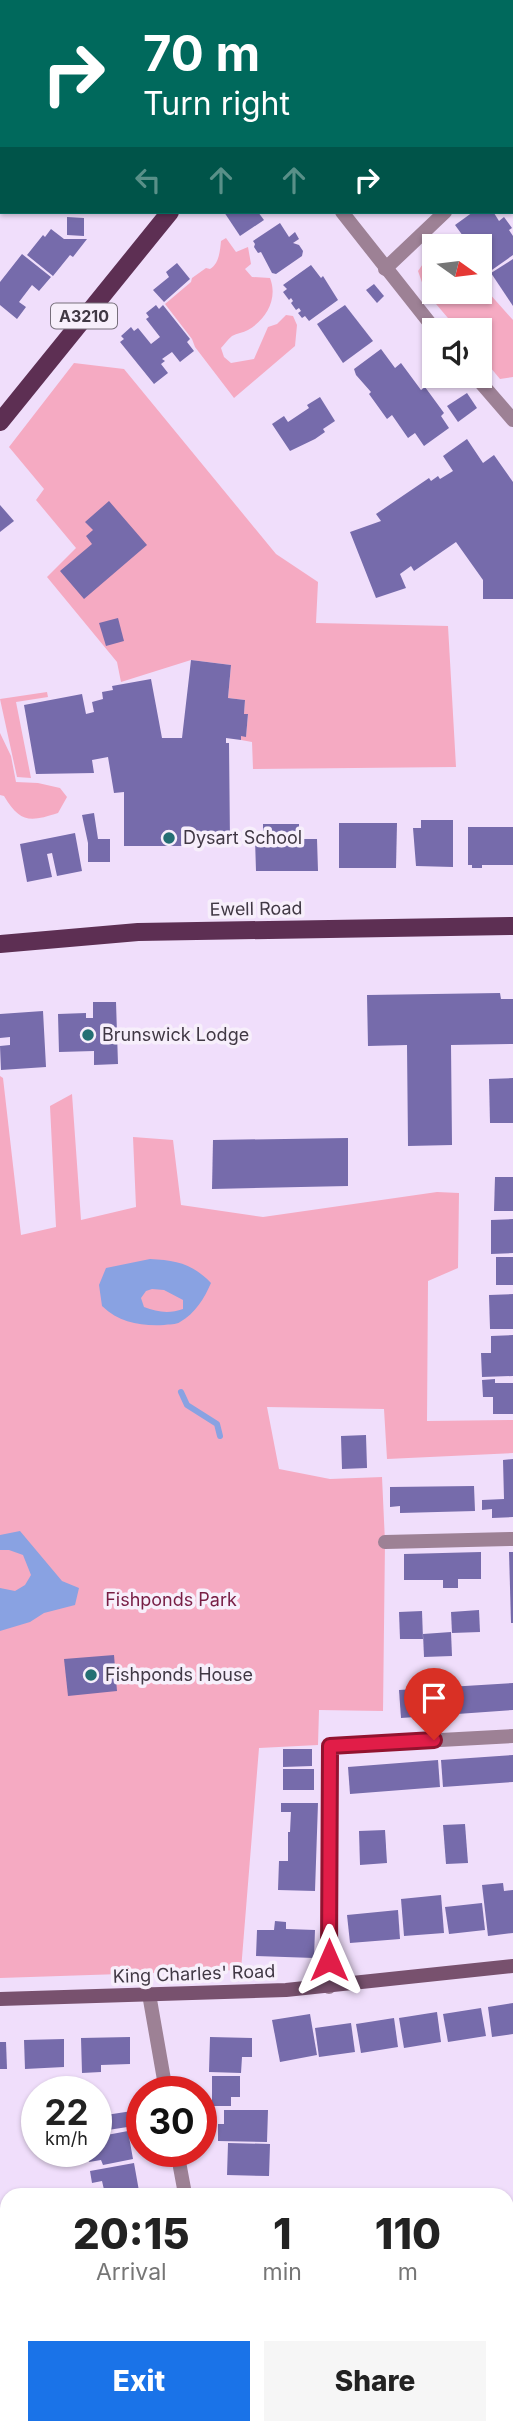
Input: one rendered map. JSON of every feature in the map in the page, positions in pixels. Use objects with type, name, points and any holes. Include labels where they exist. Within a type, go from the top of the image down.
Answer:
[{"type":"main road","name":"A3210","points":[[0,422],[168,214]]},
{"type":"main road","name":"Ewell Road","points":[[0,944],[138,932],[513,926]]},
{"type":"street","points":[[344,214],[425,318]]},
{"type":"street","points":[[385,269],[443,214]]},
{"type":"street","points":[[485,388],[513,420]]},
{"type":"street","points":[[385,1542],[513,1539]]},
{"type":"street","points":[[329,1987],[330,1746],[513,1736]]},
{"type":"street","name":"King Charles' Road","points":[[0,1999],[329,1987],[513,1966]]},
{"type":"street","points":[[149,1994],[163,2076]]},
{"type":"street","points":[[180,2167],[184,2188]]},
{"type":"green space","points":[[226,238],[236,252],[248,247],[251,264],[245,269],[252,277],[270,278],[273,293],[261,320],[248,330],[232,336],[221,348],[224,357],[231,363],[254,359],[268,327],[277,324],[286,315],[293,316],[297,325],[295,346],[234,398],[165,304],[191,282],[192,278],[206,268],[213,267],[221,241]]},
{"type":"green space","points":[[422,265],[422,282],[418,271]]},
{"type":"green space","points":[[492,296],[513,320],[513,377],[500,379],[492,369],[492,318],[448,318],[436,304],[492,304]]},
{"type":"green space","points":[[74,363],[124,369],[276,554],[318,582],[316,623],[448,626],[456,767],[253,769],[252,742],[241,740],[241,736],[246,736],[248,715],[244,714],[245,700],[228,698],[231,665],[191,660],[121,682],[117,662],[47,577],[76,548],[36,500],[44,489],[9,447]]},
{"type":"green space","points":[[47,692],[48,697],[16,702],[31,778],[17,777],[0,699]]},
{"type":"green space","points":[[0,733],[11,756],[16,782],[60,788],[67,797],[58,813],[27,818],[15,811],[4,796],[0,795]]},
{"type":"green space","name":"Fishponds Park","points":[[0,1076],[3,1078],[21,1235],[56,1227],[50,1106],[72,1094],[81,1220],[136,1207],[133,1137],[173,1140],[181,1205],[263,1217],[437,1192],[459,1193],[458,1268],[428,1281],[427,1421],[513,1420],[513,1453],[387,1459],[384,1409],[267,1407],[279,1469],[330,1479],[382,1477],[385,1542],[383,1711],[319,1710],[318,1745],[259,1748],[241,1970],[0,1978]]},
{"type":"water","points":[[150,1259],[168,1260],[191,1267],[211,1283],[195,1310],[178,1323],[139,1324],[123,1320],[102,1306],[99,1285],[106,1268]],"holes":[[[164,1290],[183,1300],[183,1309],[163,1312],[144,1307],[141,1298],[146,1291]]]},
{"type":"water","points":[[20,1531],[62,1581],[79,1588],[75,1605],[44,1613],[30,1622],[0,1631],[0,1588],[15,1591],[25,1585],[31,1575],[23,1555],[0,1550],[0,1535]]},
{"type":"building","points":[[225,214],[260,214],[264,220],[240,236]]},
{"type":"building","points":[[470,214],[495,214],[499,221],[504,217],[512,228],[509,230],[513,236],[513,255],[492,270],[492,234],[462,234],[455,225]]},
{"type":"building","points":[[67,217],[84,218],[84,236],[67,235]]},
{"type":"building","points":[[280,223],[289,237],[295,232],[299,239],[293,243],[299,245],[303,251],[302,256],[276,274],[272,273],[261,252],[258,253],[253,241]]},
{"type":"building","points":[[51,229],[64,239],[87,239],[53,276],[27,255]]},
{"type":"building","points":[[22,254],[51,277],[39,291],[32,285],[19,302],[26,307],[17,319],[0,305],[0,282]]},
{"type":"building","points":[[513,259],[513,306],[492,274]]},
{"type":"building","points":[[177,263],[190,279],[164,302],[153,290],[169,277],[166,272]]},
{"type":"building","points":[[311,265],[321,278],[323,276],[338,300],[309,321],[298,313],[301,311],[299,308],[296,310],[291,298],[289,300],[283,292],[287,289],[283,285]]},
{"type":"building","points":[[374,284],[384,296],[377,303],[366,290]]},
{"type":"building","points":[[156,305],[159,309],[163,305],[190,339],[187,342],[194,351],[180,362],[172,352],[162,359],[165,361],[161,364],[168,373],[154,384],[120,342],[124,339],[121,336],[131,327],[134,331],[138,328],[151,344],[160,337],[146,319],[149,317],[146,313]]},
{"type":"building","points":[[345,305],[373,341],[343,363],[317,324]]},
{"type":"building","points":[[381,349],[395,368],[401,363],[421,390],[426,388],[444,413],[441,416],[449,428],[424,446],[415,433],[408,438],[392,415],[387,419],[354,369]]},
{"type":"building","points":[[467,393],[477,408],[458,422],[447,406]]},
{"type":"building","points":[[320,397],[335,421],[315,439],[290,451],[272,424],[284,416],[288,422]]},
{"type":"building","points":[[467,439],[483,463],[494,455],[513,482],[513,599],[483,599],[483,580],[456,542],[414,571],[411,566],[400,574],[406,588],[376,598],[350,532],[381,521],[376,514],[429,478],[431,481],[438,476],[440,479],[453,471],[443,456]]},
{"type":"building","points":[[109,501],[147,545],[84,599],[60,571],[92,544],[86,536],[93,530],[85,522]]},
{"type":"building","points":[[0,505],[14,521],[0,532]]},
{"type":"building","points":[[118,618],[124,641],[106,646],[99,623]]},
{"type":"building","points":[[191,660],[231,665],[228,698],[245,700],[244,714],[248,714],[246,737],[241,736],[241,740],[226,738],[226,743],[229,743],[230,841],[183,841],[183,846],[124,846],[124,792],[114,793],[108,757],[92,760],[94,773],[36,774],[24,705],[82,694],[86,714],[94,712],[92,702],[103,699],[102,692],[113,690],[112,686],[151,679],[162,738],[182,738]]},
{"type":"building","points":[[94,813],[98,839],[110,839],[110,862],[88,862],[88,843],[82,815]]},
{"type":"building","points":[[421,820],[453,820],[453,867],[416,866],[413,828],[421,828]]},
{"type":"building","points":[[339,823],[397,823],[396,868],[339,868]]},
{"type":"building","points":[[263,824],[299,824],[299,839],[317,839],[318,871],[256,871],[255,839],[263,839]]},
{"type":"building","points":[[468,827],[513,827],[513,865],[482,865],[482,868],[472,868],[472,865],[468,865]]},
{"type":"building","points":[[75,833],[82,871],[57,876],[52,853],[47,854],[52,877],[27,882],[20,844]]},
{"type":"building","points":[[500,993],[501,999],[513,999],[513,1044],[451,1045],[452,1145],[408,1146],[407,1045],[368,1046],[367,995]]},
{"type":"building","name":"Brunswick Lodge","points":[[93,1002],[116,1002],[118,1064],[94,1065],[94,1051],[59,1052],[58,1014],[86,1013],[86,1018],[93,1018]]},
{"type":"building","points":[[43,1011],[46,1067],[1,1070],[0,1046],[10,1045],[10,1037],[0,1038],[0,1014]]},
{"type":"building","points":[[513,1078],[513,1123],[490,1123],[489,1079]]},
{"type":"building","points":[[348,1138],[348,1186],[212,1189],[213,1140]]},
{"type":"building","points":[[495,1177],[513,1177],[513,1211],[494,1211]]},
{"type":"building","points":[[513,1219],[513,1253],[491,1254],[491,1220]]},
{"type":"building","points":[[496,1257],[513,1257],[513,1285],[496,1285]]},
{"type":"building","points":[[513,1294],[513,1329],[490,1329],[489,1295]]},
{"type":"building","points":[[513,1335],[513,1376],[482,1377],[481,1353],[491,1353],[491,1336]]},
{"type":"building","points":[[495,1379],[495,1383],[513,1383],[513,1414],[493,1414],[493,1397],[483,1397],[482,1380]]},
{"type":"building","points":[[366,1435],[367,1468],[342,1469],[341,1436]]},
{"type":"building","points":[[513,1459],[513,1517],[492,1518],[492,1509],[482,1510],[482,1500],[504,1499],[503,1460]]},
{"type":"building","points":[[474,1486],[475,1511],[400,1513],[400,1506],[390,1507],[390,1487]]},
{"type":"building","points":[[481,1552],[481,1579],[458,1579],[458,1588],[443,1588],[443,1580],[404,1580],[404,1554]]},
{"type":"building","points":[[509,1552],[513,1552],[513,1623],[511,1623]]},
{"type":"building","points":[[479,1610],[480,1632],[452,1633],[451,1612]]},
{"type":"building","points":[[422,1611],[423,1639],[400,1639],[399,1612]]},
{"type":"building","points":[[451,1632],[452,1656],[424,1657],[423,1634]]},
{"type":"building","name":"Fishponds House","points":[[114,1655],[117,1691],[68,1696],[64,1659]]},
{"type":"building","points":[[513,1683],[513,1710],[401,1718],[399,1690]]},
{"type":"building","points":[[283,1749],[312,1749],[312,1766],[283,1767]]},
{"type":"building","points":[[513,1755],[513,1782],[443,1787],[441,1760]]},
{"type":"building","points":[[438,1760],[440,1787],[350,1794],[348,1767]]},
{"type":"building","points":[[283,1769],[314,1769],[314,1790],[283,1790]]},
{"type":"building","points":[[281,1803],[318,1803],[315,1891],[278,1890],[279,1861],[288,1861],[291,1812],[281,1812]]},
{"type":"building","points":[[465,1824],[468,1863],[446,1864],[443,1825]]},
{"type":"building","points":[[385,1830],[387,1863],[360,1865],[359,1831]]},
{"type":"building","points":[[503,1883],[504,1891],[513,1890],[513,1933],[488,1936],[482,1885]]},
{"type":"building","points":[[441,1895],[444,1933],[404,1936],[401,1899]]},
{"type":"building","points":[[482,1903],[485,1930],[449,1934],[445,1907]]},
{"type":"building","points":[[398,1910],[400,1939],[350,1943],[347,1915]]},
{"type":"building","points":[[275,1921],[286,1922],[286,1929],[315,1930],[314,1958],[256,1956],[257,1930],[274,1930]]},
{"type":"building","points":[[513,2003],[513,2034],[492,2037],[488,2007]]},
{"type":"building","points":[[481,2008],[486,2036],[448,2042],[443,2014]]},
{"type":"building","points":[[437,2012],[441,2042],[404,2048],[399,2018]]},
{"type":"building","points":[[310,2014],[317,2055],[280,2062],[272,2020]]},
{"type":"building","points":[[394,2018],[398,2047],[361,2053],[356,2024]]},
{"type":"building","points":[[351,2023],[355,2052],[319,2057],[315,2028]]},
{"type":"building","points":[[130,2037],[130,2064],[101,2065],[101,2072],[82,2073],[81,2038]]},
{"type":"building","points":[[210,2037],[252,2038],[252,2057],[242,2057],[241,2073],[209,2072]]},
{"type":"building","points":[[64,2039],[64,2067],[25,2069],[24,2040]]},
{"type":"building","points":[[0,2042],[6,2042],[7,2069],[0,2069]]},
{"type":"building","points":[[217,2076],[240,2076],[240,2097],[231,2097],[231,2106],[217,2106]]},
{"type":"building","points":[[224,2110],[268,2110],[267,2142],[218,2141],[218,2124],[224,2124]]},
{"type":"building","points":[[126,2112],[126,2127],[112,2129],[112,2114]]},
{"type":"building","points":[[126,2131],[126,2160],[112,2163],[112,2134]]},
{"type":"building","points":[[228,2143],[270,2144],[269,2176],[227,2175]]},
{"type":"building","points":[[126,2164],[126,2167],[135,2167],[138,2188],[104,2188],[102,2181],[92,2183],[90,2171]]},
{"type":"waterway","points":[[181,1392],[187,1405],[217,1424],[220,1436]]},
{"type":"place","name":"Dysart School","points":[[169,838]]},
{"type":"place","name":"Brunswick Lodge","points":[[88,1035]]},
{"type":"place","name":"Fishponds House","points":[[91,1675]]},
{"type":"route","points":[[329,1960],[330,1746],[434,1740]]}]
